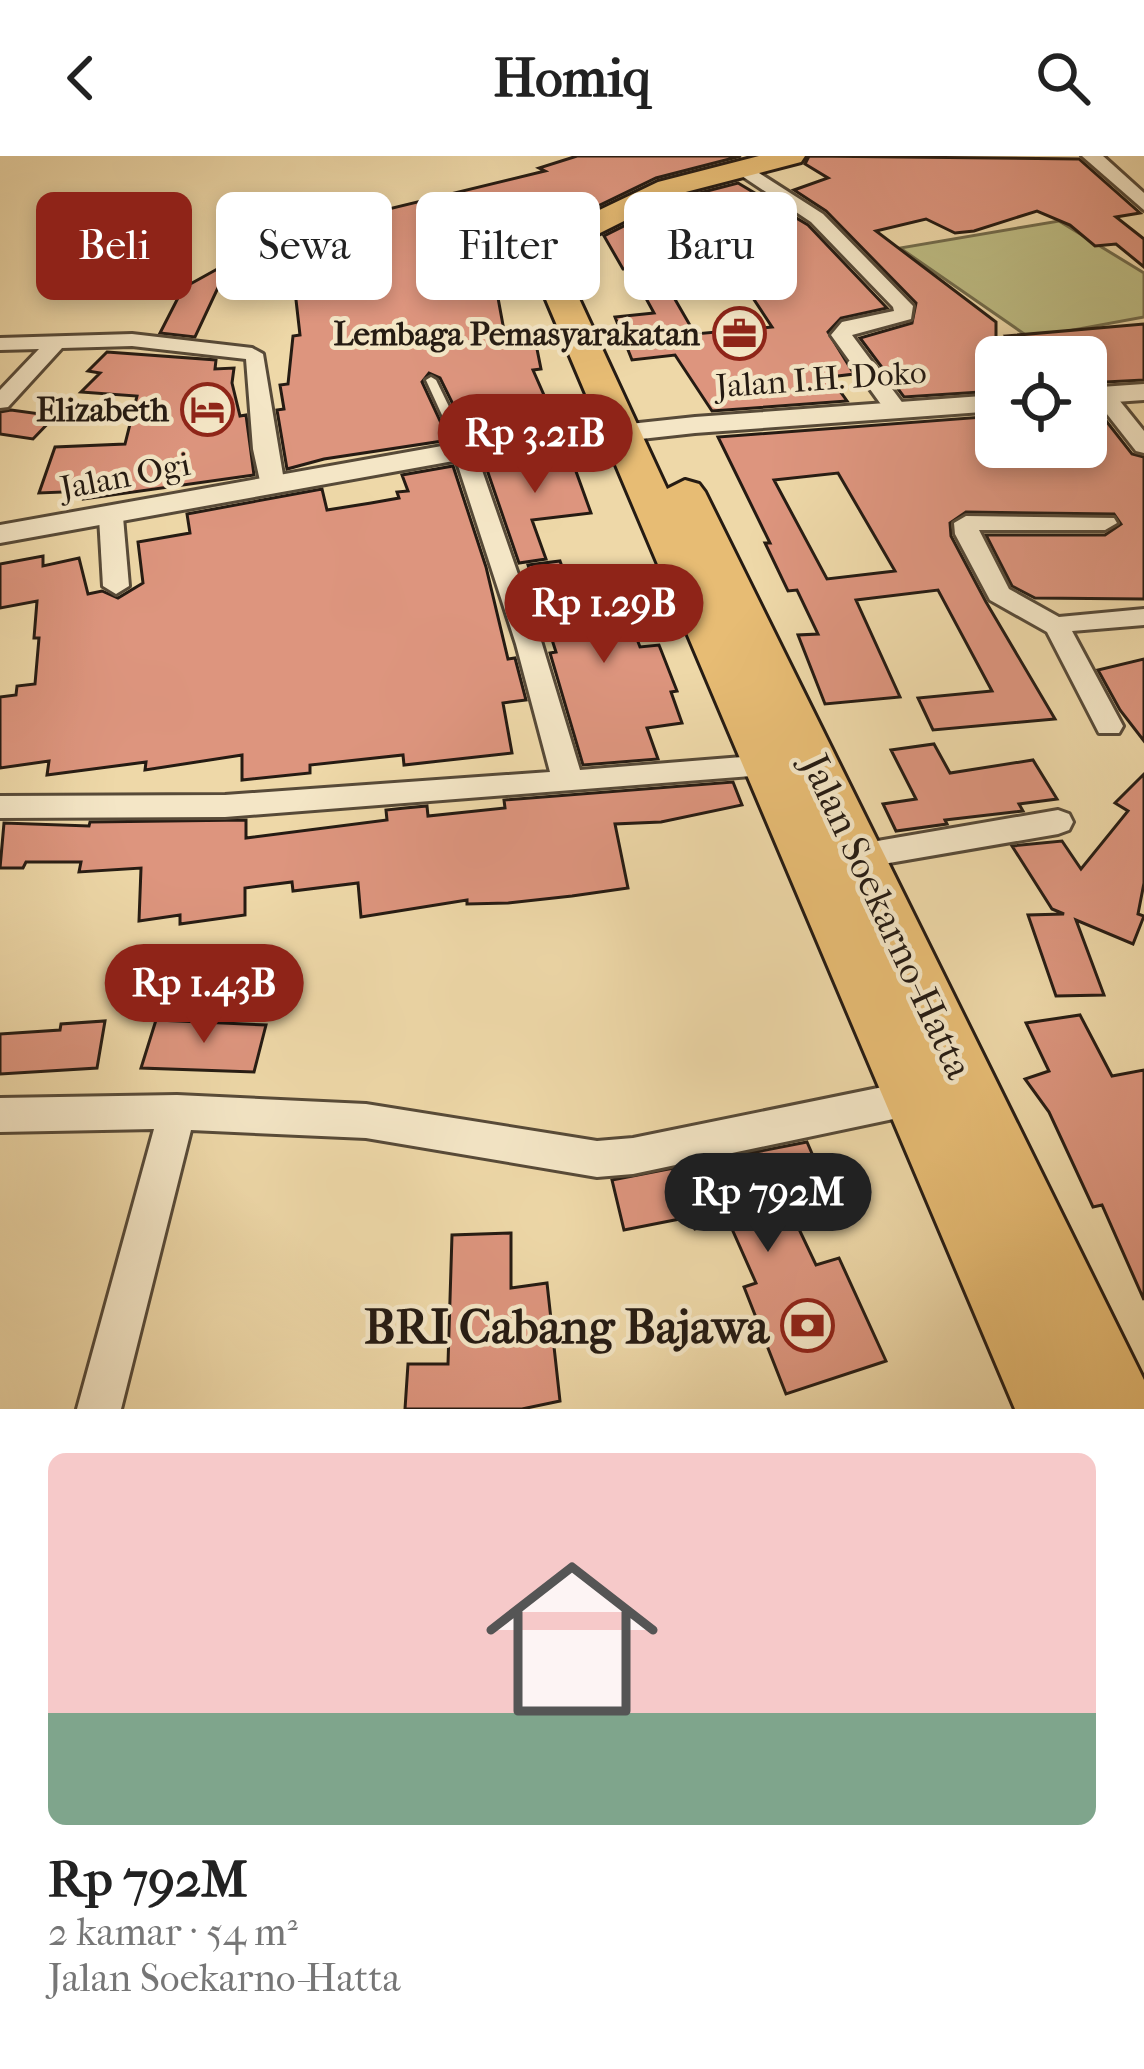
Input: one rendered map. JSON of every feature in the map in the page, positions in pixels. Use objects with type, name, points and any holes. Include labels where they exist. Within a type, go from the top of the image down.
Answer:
[{"type":"highway","points":[[739,167],[791,156]]},
{"type":"highway","name":"Jalan Soekarno-Hatta","points":[[739,167],[668,188],[566,237],[593,322],[636,428],[790,779],[917,1097],[1053,1409]]},
{"type":"highway","name":"Jalan Soekarno-Hatta","points":[[790,779],[860,856],[1119,1409]]},
{"type":"street","points":[[1093,156],[1142,200]]},
{"type":"street","points":[[739,167],[817,218],[903,306],[904,315],[849,326],[841,335],[896,410]]},
{"type":"street","points":[[0,344],[165,342],[252,354],[272,481]]},
{"type":"street","points":[[0,402],[56,343]]},
{"type":"street","points":[[1107,394],[1144,392]]},
{"type":"street","name":"Jalan I.H. Doko","points":[[636,428],[975,404]]},
{"type":"street","points":[[1107,408],[1144,446]]},
{"type":"street","name":"Jalan Ogi","points":[[0,534],[111,517],[272,481],[636,428]]},
{"type":"street","points":[[464,450],[529,644],[568,782]]},
{"type":"street","points":[[111,517],[116,586]]},
{"type":"street","points":[[1105,523],[966,524],[999,594],[1058,627],[1109,725]]},
{"type":"street","points":[[1058,627],[1144,617]]},
{"type":"street","points":[[0,807],[225,806],[568,782],[790,779]]},
{"type":"street","points":[[860,856],[1058,822]]},
{"type":"street","points":[[0,1115],[177,1112],[366,1120],[597,1159],[633,1156],[917,1097]]},
{"type":"street","points":[[99,1409],[177,1112]]},
{"type":"lane","points":[[431,380],[464,450]]},
{"type":"shaded area","points":[[1059,221],[1144,273],[1144,317],[1027,336],[900,248]]},
{"type":"building","points":[[577,156],[741,156],[656,178],[600,205],[600,192],[458,192],[545,171],[539,168]]},
{"type":"building","points":[[809,156],[1079,159],[1140,213],[1116,217],[1144,239],[1144,267],[1116,244],[1095,246],[1070,225],[1037,211],[974,231],[955,233],[926,219],[876,231],[996,322],[996,336],[975,336],[975,392],[904,397],[860,338],[912,323],[916,303],[826,211],[794,190],[828,178],[805,164]]},
{"type":"building","points":[[738,183],[753,192],[703,192]]},
{"type":"building","points":[[416,202],[416,300],[498,300],[505,336],[534,334],[541,369],[533,370],[558,427],[469,437],[440,378],[429,373],[422,382],[449,440],[287,469],[277,410],[284,409],[280,385],[288,384],[293,336],[300,335],[296,300],[392,300],[392,208]]},
{"type":"building","points":[[797,218],[887,308],[841,318],[828,332],[854,374],[830,377],[847,401],[712,411],[675,355],[632,360],[615,317],[654,313],[647,300],[675,300],[695,334],[772,327],[754,300],[797,300]]},
{"type":"building","points":[[624,226],[624,269],[623,269],[604,236]]},
{"type":"building","points":[[216,270],[216,292],[195,337],[160,333],[177,300],[192,300],[192,283]]},
{"type":"building","points":[[1144,324],[1144,380],[1107,382],[1107,336],[1006,336]]},
{"type":"building","points":[[107,352],[216,360],[215,369],[234,368],[232,383],[240,416],[246,415],[254,475],[84,499],[87,491],[39,493],[55,447],[125,444],[137,396],[81,392],[100,373],[88,371]]},
{"type":"building","points":[[0,412],[55,416],[33,439],[0,434]]},
{"type":"building","points":[[975,418],[975,468],[1107,468],[1107,422],[1132,454],[1144,457],[1144,599],[1035,598],[1012,586],[986,535],[1105,535],[1121,524],[1114,514],[966,512],[950,523],[951,536],[1055,719],[933,730],[918,698],[992,691],[938,590],[856,600],[900,697],[825,704],[798,635],[818,634],[797,590],[788,591],[718,437]],"holes":[[[838,473],[895,571],[827,579],[774,480]]]},
{"type":"building","points":[[569,452],[591,513],[532,520],[546,559],[519,563],[484,461]]},
{"type":"building","points":[[453,466],[486,567],[508,659],[515,658],[526,700],[503,703],[512,753],[404,765],[403,755],[310,765],[310,773],[242,780],[242,755],[145,770],[146,762],[47,775],[49,761],[0,768],[0,697],[16,695],[17,686],[35,684],[39,638],[34,638],[37,601],[0,608],[0,564],[43,556],[43,566],[79,558],[88,594],[102,591],[118,598],[143,583],[138,542],[190,533],[187,514],[322,489],[327,510],[399,498],[397,492],[408,491],[402,475]]},
{"type":"building","points":[[560,561],[564,572],[609,566],[640,647],[659,645],[677,691],[671,692],[682,723],[647,728],[658,759],[583,765],[550,653],[556,652],[528,565]]},
{"type":"building","points":[[1144,659],[1144,741],[1098,670]]},
{"type":"building","points":[[934,744],[950,773],[1033,760],[1057,799],[1019,804],[1023,811],[896,831],[883,804],[916,799],[891,750]]},
{"type":"building","points":[[1144,774],[1144,883],[1138,914],[1144,916],[1133,944],[1076,920],[1104,995],[1056,996],[1028,915],[1064,914],[1052,909],[1012,846],[1062,841],[1081,869],[1128,811],[1115,803]]},
{"type":"building","points":[[733,782],[742,805],[661,822],[615,824],[628,888],[572,896],[508,903],[467,904],[467,900],[361,917],[358,883],[293,891],[292,882],[245,888],[245,915],[180,924],[180,915],[139,921],[141,868],[79,872],[81,862],[26,862],[23,868],[0,868],[4,823],[89,826],[90,822],[246,820],[246,838],[387,820],[386,810],[427,806],[428,816],[505,808],[504,800]]},
{"type":"building","points":[[1080,1015],[1112,1076],[1144,1070],[1144,1300],[1102,1205],[1093,1207],[1049,1112],[1025,1079],[1049,1071],[1026,1023]]},
{"type":"building","points":[[156,1020],[266,1025],[254,1072],[141,1068]]},
{"type":"building","points":[[105,1021],[97,1068],[0,1074],[0,1034]]},
{"type":"building","points":[[807,1142],[830,1195],[788,1206],[816,1265],[839,1258],[886,1361],[786,1394],[744,1287],[756,1283],[728,1220],[695,1229],[690,1217],[624,1230],[612,1180]]},
{"type":"building","points":[[511,1233],[511,1288],[547,1283],[560,1401],[522,1409],[405,1409],[408,1364],[448,1364],[452,1235]]},
{"type":"place","name":"Lembaga Pemasyarakatan","points":[[739,333]]},
{"type":"place","name":"Elizabeth","points":[[208,409]]},
{"type":"place","name":"BRI Cabang Bajawa","points":[[808,1326]]}]
